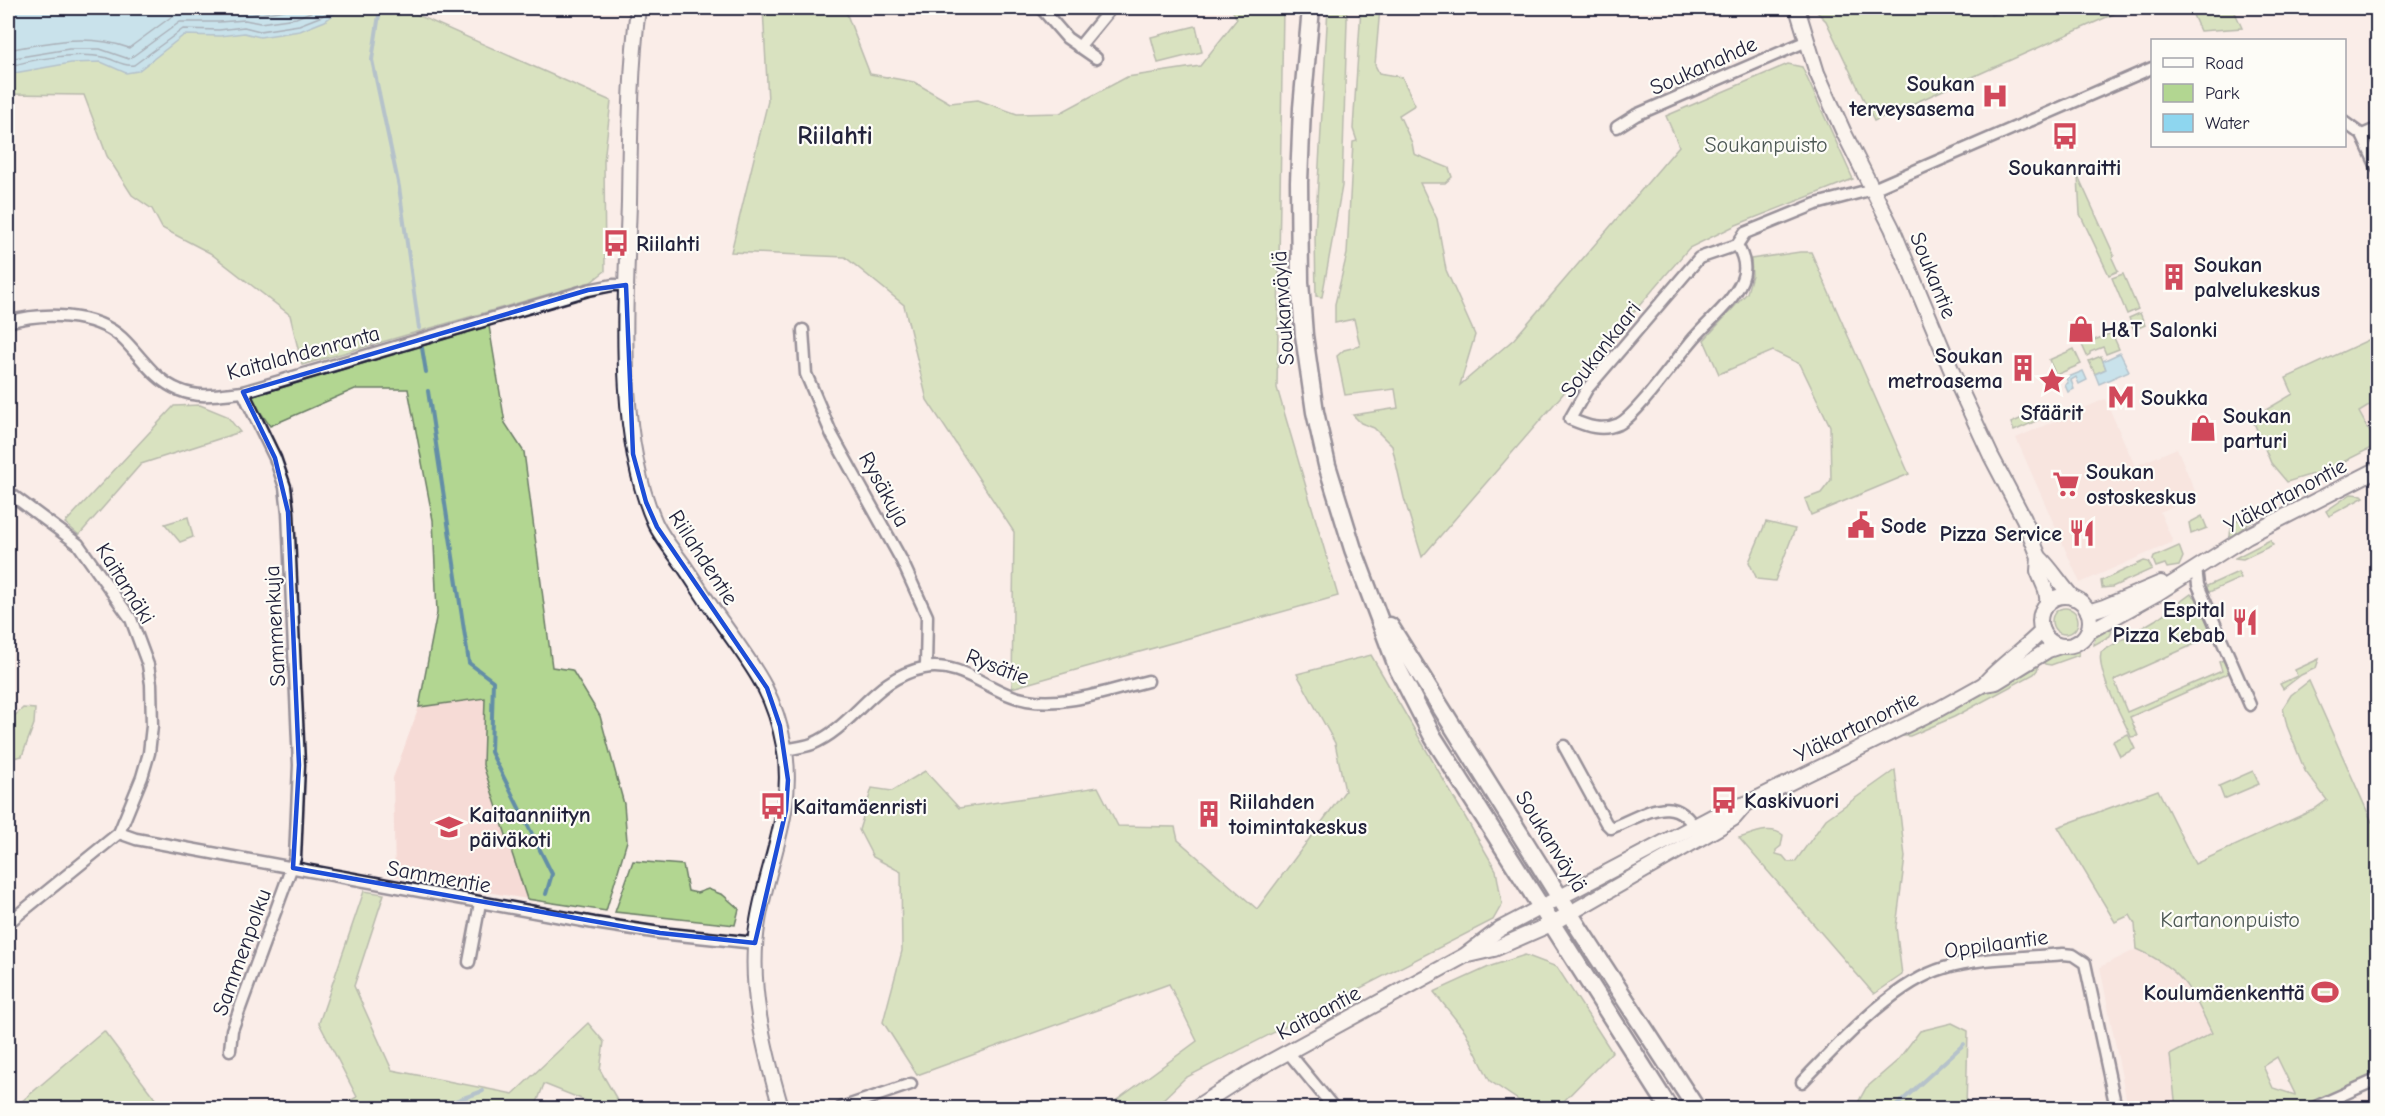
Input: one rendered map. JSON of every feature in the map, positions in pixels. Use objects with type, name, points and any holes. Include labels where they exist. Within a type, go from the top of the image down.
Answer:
[{"type":"main road","name":"Soukanväylä","points":[[1311,8],[1302,108],[1299,182],[1300,282],[1304,336],[1313,402],[1327,465],[1353,549],[1398,669],[1433,737],[1669,1108]]},
{"type":"main road","name":"Soukanväylä","points":[[1372,597],[1570,913],[1696,1108]]},
{"type":"street","name":"Riilahdentie","points":[[638,8],[633,50],[626,285],[627,369],[633,454],[646,502],[657,527],[767,688],[780,726],[788,780],[786,810],[762,898],[755,943],[763,1043],[781,1108]]},
{"type":"street","points":[[1041,8],[1067,38],[1096,58]]},
{"type":"street","points":[[1079,46],[1111,8]]},
{"type":"street","name":"Soukantie","points":[[1797,8],[1817,73],[1844,134],[1892,228],[1953,374],[1991,456],[2024,519],[2039,557],[2038,571],[2046,590],[2048,604]]},
{"type":"street","name":"Soukanahde","points":[[1617,127],[1636,115],[1807,41]]},
{"type":"street","name":"Soukankaari","points":[[1737,245],[1743,256],[1743,277],[1735,294],[1694,337],[1633,411],[1620,423],[1605,428],[1590,428],[1570,419],[1587,389],[1700,258],[1737,245],[1745,233],[1816,204],[1873,189],[2151,68]]},
{"type":"street","points":[[2346,123],[2362,135],[2378,169]]},
{"type":"street","points":[[2362,135],[2378,128]]},
{"type":"street","name":"Kaitalahdenranta","points":[[8,322],[41,316],[75,318],[99,324],[122,338],[157,378],[177,389],[201,396],[243,392],[588,290],[626,285]]},
{"type":"street","name":"Rysäkuja","points":[[803,330],[806,374],[832,435],[902,561],[927,616],[926,668]]},
{"type":"street","name":"Sammenkuja","points":[[243,392],[275,458],[285,487],[288,512],[299,765],[299,802],[293,868]]},
{"type":"street","name":"Yläkartanontie","points":[[2088,632],[2247,536],[2378,469]]},
{"type":"street","name":"Kaitamäki","points":[[8,492],[71,537],[90,557],[131,619],[148,665],[152,726],[149,753],[142,777],[119,833],[8,923]]},
{"type":"street","name":"Soukantie","points":[[2039,557],[2052,569],[2062,587],[2073,597]]},
{"type":"street","points":[[2196,568],[2198,585],[2250,705]]},
{"type":"street","name":"Yläkartanontie","points":[[2088,612],[2182,576]]},
{"type":"street","points":[[2062,596],[2073,597],[2082,603],[2088,612],[2090,622],[2088,632],[2076,644],[2060,646],[2049,641],[2042,631],[2041,615],[2048,604],[2062,596]]},
{"type":"street","name":"Yläkartanontie","points":[[1984,684],[1994,672],[2042,631]]},
{"type":"street","name":"Yläkartanontie","points":[[1561,897],[1734,818],[1746,804],[1984,684],[1996,682],[2048,650],[2060,646]]},
{"type":"street","name":"Rysätie","points":[[785,750],[811,745],[824,738],[900,675],[926,668],[957,670],[1008,695],[1029,700],[1053,701],[1085,696],[1148,681]]},
{"type":"street","points":[[1564,746],[1606,823],[1611,828],[1667,806],[1682,812],[1697,833]]},
{"type":"street","name":"Sammentie","points":[[119,833],[136,839],[480,903],[660,933],[755,943]]},
{"type":"street","name":"Yläkartanontie","points":[[1570,913],[1697,833]]},
{"type":"street","name":"Sammenpolku","points":[[230,1050],[232,1030],[293,868]]},
{"type":"street","name":"Kaitaantie","points":[[1195,1108],[1248,1074],[1464,956],[1500,929],[1561,897]]},
{"type":"street","points":[[469,962],[480,903]]},
{"type":"street","name":"Kaitaantie","points":[[1464,956],[1494,949],[1551,924],[1570,913]]},
{"type":"street","name":"Oppilaantie","points":[[1802,1082],[1863,1020],[1924,975],[1972,963],[2063,954],[2073,955],[2085,963],[2116,1108]]},
{"type":"street","points":[[1288,1052],[1334,1108]]},
{"type":"street","points":[[2313,1108],[2378,1079]]},
{"type":"street","points":[[841,1108],[911,1084]]},
{"type":"highlighted area","points":[[626,285],[633,454],[646,502],[657,527],[767,688],[780,726],[788,780],[786,810],[755,943],[660,933],[293,868],[299,765],[288,512],[275,458],[243,392],[588,290]]},
{"type":"shaded area","points":[[2105,399],[2135,466],[2177,448],[2197,496],[2160,512],[2173,542],[2080,583],[2016,438]]},
{"type":"shaded area","points":[[2377,401],[2377,444],[2359,412]]},
{"type":"shaded area","name":"Kaitaanniityn päiväkoti","points":[[485,698],[483,765],[527,899],[395,876],[393,778],[419,707]]},
{"type":"shaded area","points":[[2137,949],[2153,956],[2177,973],[2196,1001],[2212,1033],[2170,1055],[2176,1108],[2128,1108],[2100,967]]},
{"type":"shaded area","points":[[2377,1094],[2377,1108],[2345,1108]]},
{"type":"green space","points":[[8,8],[405,8],[611,101],[604,161],[605,271],[591,282],[302,365],[290,315],[210,253],[162,228],[152,209],[132,195],[107,156],[84,95],[8,94]]},
{"type":"green space","points":[[763,8],[847,8],[846,12],[870,74],[914,82],[950,103],[978,100],[1017,114],[1060,113],[1127,77],[1200,66],[1237,19],[1231,8],[1283,8],[1277,388],[1338,596],[1012,688],[1014,532],[927,400],[904,305],[845,257],[731,252],[768,101]]},
{"type":"green space","points":[[1328,8],[1346,8],[1347,20],[1342,186],[1322,297],[1316,296],[1315,235]]},
{"type":"green space","name":"Soukanpuisto","points":[[1361,8],[1380,8],[1375,65],[1379,73],[1402,77],[1415,105],[1399,115],[1412,143],[1414,154],[1449,168],[1452,177],[1445,183],[1420,183],[1437,219],[1446,270],[1475,335],[1460,385],[1514,339],[1679,146],[1666,116],[1788,64],[1802,67],[1853,179],[1736,225],[1689,248],[1422,557],[1404,498],[1392,446],[1374,428],[1361,423],[1353,415],[1398,408],[1395,389],[1345,395],[1337,356],[1344,350],[1360,346],[1354,319],[1335,323],[1335,304],[1347,254],[1353,142],[1357,141],[1353,129]]},
{"type":"green space","name":"Soukanpuisto","points":[[1813,8],[1988,8],[1991,15],[2009,8],[2127,8],[1874,121],[1826,21]]},
{"type":"green space","points":[[2190,8],[2233,8],[2242,28],[2200,31]]},
{"type":"green space","points":[[1196,26],[1202,52],[1158,63],[1151,37]]},
{"type":"green space","points":[[2078,176],[2114,255],[2112,258],[2118,271],[2109,275],[2080,214]]},
{"type":"green space","points":[[1811,252],[1909,474],[1811,515],[1805,499],[1821,493],[1831,480],[1830,426],[1800,364],[1773,351],[1719,374],[1704,340],[1747,293],[1752,275],[1751,259]]},
{"type":"green space","points":[[2123,274],[2138,309],[2127,314],[2112,278]]},
{"type":"green space","points":[[2140,313],[2145,325],[2134,330],[2129,318]]},
{"type":"green space","points":[[489,326],[505,423],[524,452],[552,667],[572,670],[600,716],[624,804],[627,841],[606,911],[527,899],[483,765],[485,698],[419,707],[437,613],[433,520],[408,389],[355,389],[270,426],[250,397]]},
{"type":"green space","points":[[2112,333],[2119,349],[2106,354],[2103,347],[2090,352],[2087,356],[2082,345]]},
{"type":"green space","points":[[2377,336],[2377,401],[2359,412],[2377,445],[2329,469],[2287,482],[2271,463],[2252,418],[2293,394],[2286,378]]},
{"type":"green space","points":[[2074,349],[2081,364],[2056,375],[2049,360]]},
{"type":"green space","points":[[2101,356],[2106,369],[2095,374],[2089,361]]},
{"type":"green space","points":[[200,405],[227,416],[240,432],[141,464],[79,535],[65,523],[174,406]]},
{"type":"green space","points":[[2045,408],[2049,415],[2014,431],[2011,423]]},
{"type":"green space","points":[[2351,494],[2364,497],[2329,516],[2326,511]]},
{"type":"green space","points":[[2256,512],[2258,517],[2230,537],[2232,526],[2235,523]]},
{"type":"green space","points":[[2202,516],[2207,528],[2191,534],[2189,523]]},
{"type":"green space","points":[[188,517],[193,537],[180,542],[165,524]]},
{"type":"green space","points":[[1766,522],[1795,529],[1775,581],[1757,579],[1749,562]]},
{"type":"green space","points":[[2270,540],[2273,545],[2243,559],[2235,558]]},
{"type":"green space","points":[[2179,546],[2183,557],[2179,566],[2167,568],[2165,564],[2156,567],[2154,557]]},
{"type":"green space","points":[[2144,561],[2148,562],[2152,569],[2112,587],[2102,588],[2101,581]]},
{"type":"green space","points":[[2238,572],[2241,578],[2208,594],[2207,586]]},
{"type":"green space","points":[[2191,594],[2196,598],[2213,636],[2114,680],[2127,712],[2222,671],[2219,662],[2223,660],[2229,673],[2130,717],[2138,736],[2131,737],[2106,683],[2102,671],[2101,652],[2155,620]]},
{"type":"green space","points":[[2065,608],[2074,612],[2078,621],[2074,630],[2065,634],[2056,630],[2052,621],[2056,612]]},
{"type":"green space","points":[[2109,625],[2112,631],[2110,636],[2094,645],[2095,634]]},
{"type":"green space","points":[[2076,650],[2079,655],[2051,665],[2045,664],[2041,659],[2055,651]]},
{"type":"green space","points":[[1371,655],[1496,870],[1502,904],[1493,920],[1185,1078],[1154,1108],[1106,1108],[1197,1041],[1169,984],[917,1075],[883,1022],[902,951],[901,872],[873,857],[859,830],[872,788],[892,791],[925,771],[959,808],[1098,787],[1118,826],[1175,827],[1178,840],[1257,909],[1345,791],[1335,743],[1297,674]]},
{"type":"green space","points":[[2319,659],[2316,668],[2301,675],[2283,689],[2280,684],[2297,676],[2295,670]]},
{"type":"green space","points":[[2035,664],[2038,669],[2034,674],[1954,717],[1910,736],[1902,736],[1902,734]]},
{"type":"green space","name":"Kartanonpuisto","points":[[2309,681],[2372,822],[2377,821],[2377,1073],[2298,1108],[2176,1108],[2170,1055],[2212,1033],[2184,982],[2165,965],[2137,949],[2135,924],[2130,915],[2115,922],[2058,827],[2158,790],[2195,864],[2313,810],[2327,800],[2305,771],[2287,726],[2283,708],[2291,695]],"holes":[[[2277,1057],[2295,1095],[2273,1088],[2263,1066]]]},
{"type":"green space","points":[[23,708],[35,709],[34,724],[22,756],[8,759],[8,722]]},
{"type":"green space","points":[[2128,734],[2135,749],[2120,756],[2113,741]]},
{"type":"green space","points":[[1895,770],[1905,857],[1896,927],[1902,975],[1874,994],[1739,838],[1767,830],[1778,832],[1783,835],[1781,846],[1776,850],[1776,854],[1783,856],[1788,862],[1795,862],[1826,819]]},
{"type":"green space","points":[[2253,771],[2259,784],[2224,799],[2219,786]]},
{"type":"green space","points":[[633,861],[683,865],[688,891],[697,893],[708,889],[723,895],[739,909],[735,925],[615,912]]},
{"type":"green space","points":[[364,891],[384,894],[354,986],[392,1070],[513,1094],[588,1023],[604,1042],[600,1070],[622,1108],[588,1108],[589,1102],[544,1084],[535,1108],[336,1108],[357,1097],[319,1023]]},
{"type":"green space","points":[[1525,955],[1557,967],[1612,1052],[1557,1108],[1530,1108],[1490,1081],[1465,1031],[1434,992],[1491,966]]},
{"type":"green space","points":[[1952,1023],[1968,1031],[1966,1108],[1855,1108],[1866,1088],[1897,1061],[1920,1031]]},
{"type":"green space","points":[[104,1031],[162,1108],[14,1108]]},
{"type":"water","points":[[8,8],[342,8],[325,21],[300,31],[260,37],[244,33],[220,36],[184,35],[138,71],[126,73],[101,62],[71,63],[8,74]]},
{"type":"water","points":[[2120,353],[2129,371],[2099,384],[2095,374],[2106,369],[2103,361]]},
{"type":"water","points":[[2083,371],[2087,380],[2079,384],[2076,377],[2071,380],[2074,389],[2068,392],[2065,385],[2068,383],[2066,378]]},
{"type":"waterway","points":[[380,8],[372,60],[399,187],[419,328]]},
{"type":"waterway","points":[[422,348],[426,372]]},
{"type":"waterway","points":[[428,391],[469,663],[493,681],[491,752],[552,874],[546,894]]},
{"type":"waterway","points":[[1894,1108],[1964,1044]]},
{"type":"waterway","points":[[443,1108],[483,1091]]},
{"type":"place","name":"Soukan terveysasema","points":[[1995,96]]},
{"type":"place","name":"Soukanraitti","points":[[2065,136]]},
{"type":"place","name":"Riilahti","points":[[616,243]]},
{"type":"place","name":"Soukan palvelukeskus","points":[[2174,277]]},
{"type":"place","name":"H&T Salonki","points":[[2081,329]]},
{"type":"place","name":"Soukan metroasema","points":[[2023,368]]},
{"type":"place","name":"Sfäärit","points":[[2052,381]]},
{"type":"place","name":"Soukka","points":[[2121,397]]},
{"type":"place","name":"Soukan parturi","points":[[2203,428]]},
{"type":"place","name":"Soukan ostoskeskus","points":[[2066,484]]},
{"type":"place","name":"Sode","points":[[1861,525]]},
{"type":"place","name":"Pizza Service","points":[[2082,533]]},
{"type":"place","name":"Espital Pizza Kebab","points":[[2245,622]]},
{"type":"place","name":"Kaskivuori","points":[[1724,800]]},
{"type":"place","name":"Kaitamäenristi","points":[[773,806]]},
{"type":"place","name":"Riilahden toimintakeskus","points":[[1209,814]]},
{"type":"place","name":"Kaitaanniityn päiväkoti","points":[[449,827]]},
{"type":"place","name":"Koulumäenkenttä","points":[[2325,992]]},
{"type":"district","name":"Riilahti","points":[[835,135]]}]
